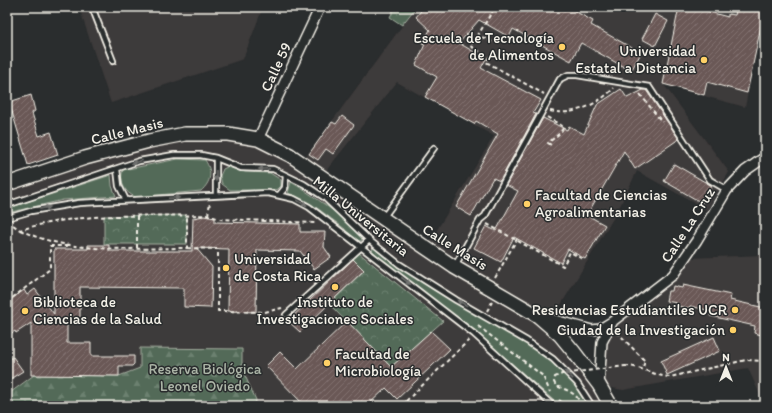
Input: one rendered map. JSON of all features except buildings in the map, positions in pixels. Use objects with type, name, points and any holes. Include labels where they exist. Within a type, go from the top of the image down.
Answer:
[{"type":"street","name":"Calle 59","points":[[258,139],[320,7]]},
{"type":"street","name":"Calle Masis","points":[[7,184],[85,158],[150,141],[185,134],[228,134],[258,139]]},
{"type":"street","name":"Calle Masís","points":[[258,139],[290,155],[382,220],[454,267],[538,316],[560,335],[600,385],[611,406]]},
{"type":"street","name":"Calle La Cruz","points":[[538,316],[592,330],[600,329],[612,323],[678,269],[727,190],[745,171],[765,157]]},
{"type":"street","name":"Calle La Cruz","points":[[600,385],[602,342],[612,323]]},
{"type":"lane","points":[[92,7],[113,61]]},
{"type":"lane","points":[[587,7],[591,10],[593,7]]},
{"type":"lane","points":[[454,267],[480,220],[485,216],[560,79],[572,75],[649,87],[710,180],[727,190]]},
{"type":"lane","points":[[382,220],[434,148]]},
{"type":"lane","name":"Milla Universitaria","points":[[7,205],[139,161],[174,155],[201,155],[216,158],[241,168],[273,169],[304,184],[325,198],[369,240],[423,280],[498,323],[553,359],[578,383],[592,406]]},
{"type":"lane","points":[[216,158],[216,194]]},
{"type":"lane","points":[[117,169],[119,186],[126,200]]},
{"type":"lane","points":[[280,194],[286,188],[286,176]]},
{"type":"lane","name":"Milla Universitaria","points":[[7,218],[52,207],[126,200],[216,194],[280,194],[309,207],[474,334],[553,406]]},
{"type":"lane","points":[[286,315],[369,240]]},
{"type":"path","points":[[495,7],[470,46],[490,57],[486,62],[547,96]]},
{"type":"path","points":[[478,35],[492,42]]},
{"type":"path","points":[[550,111],[565,113],[580,110],[600,100],[616,86],[608,85]]},
{"type":"path","points":[[636,91],[641,94],[663,124]]},
{"type":"path","points":[[551,145],[548,143],[560,134],[564,127],[547,118],[553,106]]},
{"type":"path","points":[[20,230],[49,222],[79,218],[208,214],[220,220],[313,222],[320,225]]},
{"type":"path","points":[[187,248],[188,215]]},
{"type":"path","points":[[137,216],[137,248]]},
{"type":"path","points":[[480,220],[562,266],[570,252],[584,260]]},
{"type":"path","points":[[9,225],[14,225],[20,230],[46,240],[78,246]]},
{"type":"path","points":[[495,278],[516,239]]},
{"type":"path","points":[[7,302],[50,269],[50,246],[218,249],[218,315]]},
{"type":"path","points":[[489,275],[499,280]]},
{"type":"path","points":[[218,311],[265,312],[287,306]]},
{"type":"path","points":[[612,323],[645,361],[642,370]]},
{"type":"path","points":[[478,326],[544,376],[549,391],[566,406]]},
{"type":"path","points":[[401,406],[474,334]]},
{"type":"path","points":[[581,406],[580,400],[573,392],[556,386],[554,382],[555,377],[562,374],[632,366],[662,377],[670,377],[746,360],[765,361]]},
{"type":"shaded area","points":[[79,7],[263,7],[243,59],[111,103]]},
{"type":"shaded area","points":[[416,7],[765,7],[745,107],[664,85],[729,172],[707,210],[637,171],[617,212],[559,308],[553,315],[544,313],[429,243],[494,136],[397,82],[325,172],[305,158]]},
{"type":"shaded area","name":"Universidad de Costa Rica","points":[[188,139],[220,140],[259,146],[287,160],[452,273],[535,320],[556,340],[594,388],[604,406],[7,406],[7,192],[89,162],[150,145]]},
{"type":"shaded area","name":"Ciudad de la Investigación","points":[[765,255],[765,406],[748,368],[623,390],[607,387],[604,380],[606,343],[616,325],[684,267],[690,258]]},
{"type":"green space","points":[[395,7],[416,7],[402,25],[390,17]]},
{"type":"green space","points":[[178,159],[205,160],[208,164],[210,177],[207,184],[201,191],[136,197],[128,193],[122,182],[123,170]]},
{"type":"green space","points":[[229,166],[245,172],[270,173],[281,180],[281,186],[278,189],[273,190],[230,190],[222,184],[220,176],[223,169]]},
{"type":"green space","points":[[111,175],[112,186],[116,196],[63,200],[7,213],[7,208]]},
{"type":"green space","points":[[291,182],[343,218],[360,235],[362,240],[360,241],[352,238],[346,233],[345,229],[318,209],[304,200],[288,193]]},
{"type":"green space","points":[[187,215],[187,244],[104,244],[104,216]]},
{"type":"green space","points":[[373,247],[387,259],[435,291],[500,327],[541,353],[571,380],[588,406],[560,406],[475,331],[380,259],[372,250]]},
{"type":"green space","points":[[359,253],[443,321],[391,367],[329,304],[364,271],[353,259]]},
{"type":"green space","name":"Reserva Biológica Leonel Oviedo","points":[[140,348],[242,349],[242,369],[256,400],[255,406],[7,406],[7,395],[34,375],[119,376],[140,368]]},
{"type":"place","name":"Escuela de Tecnología de Alimentos","points":[[562,47]]},
{"type":"place","name":"Universidad Estatal a Distancia","points":[[704,60]]},
{"type":"place","name":"Facultad de Ciencias Agroalimentarias","points":[[527,204]]},
{"type":"place","name":"Universidad de Costa Rica","points":[[226,268]]},
{"type":"place","name":"Instituto de Investigaciones Sociales","points":[[335,287]]},
{"type":"place","name":"Residencias Estudiantiles UCR","points":[[735,310]]},
{"type":"place","name":"Biblioteca de Ciencias de la Salud","points":[[25,311]]},
{"type":"place","name":"Ciudad de la Investigación","points":[[733,330]]},
{"type":"place","name":"Facultad de Microbiología","points":[[327,363]]}]
